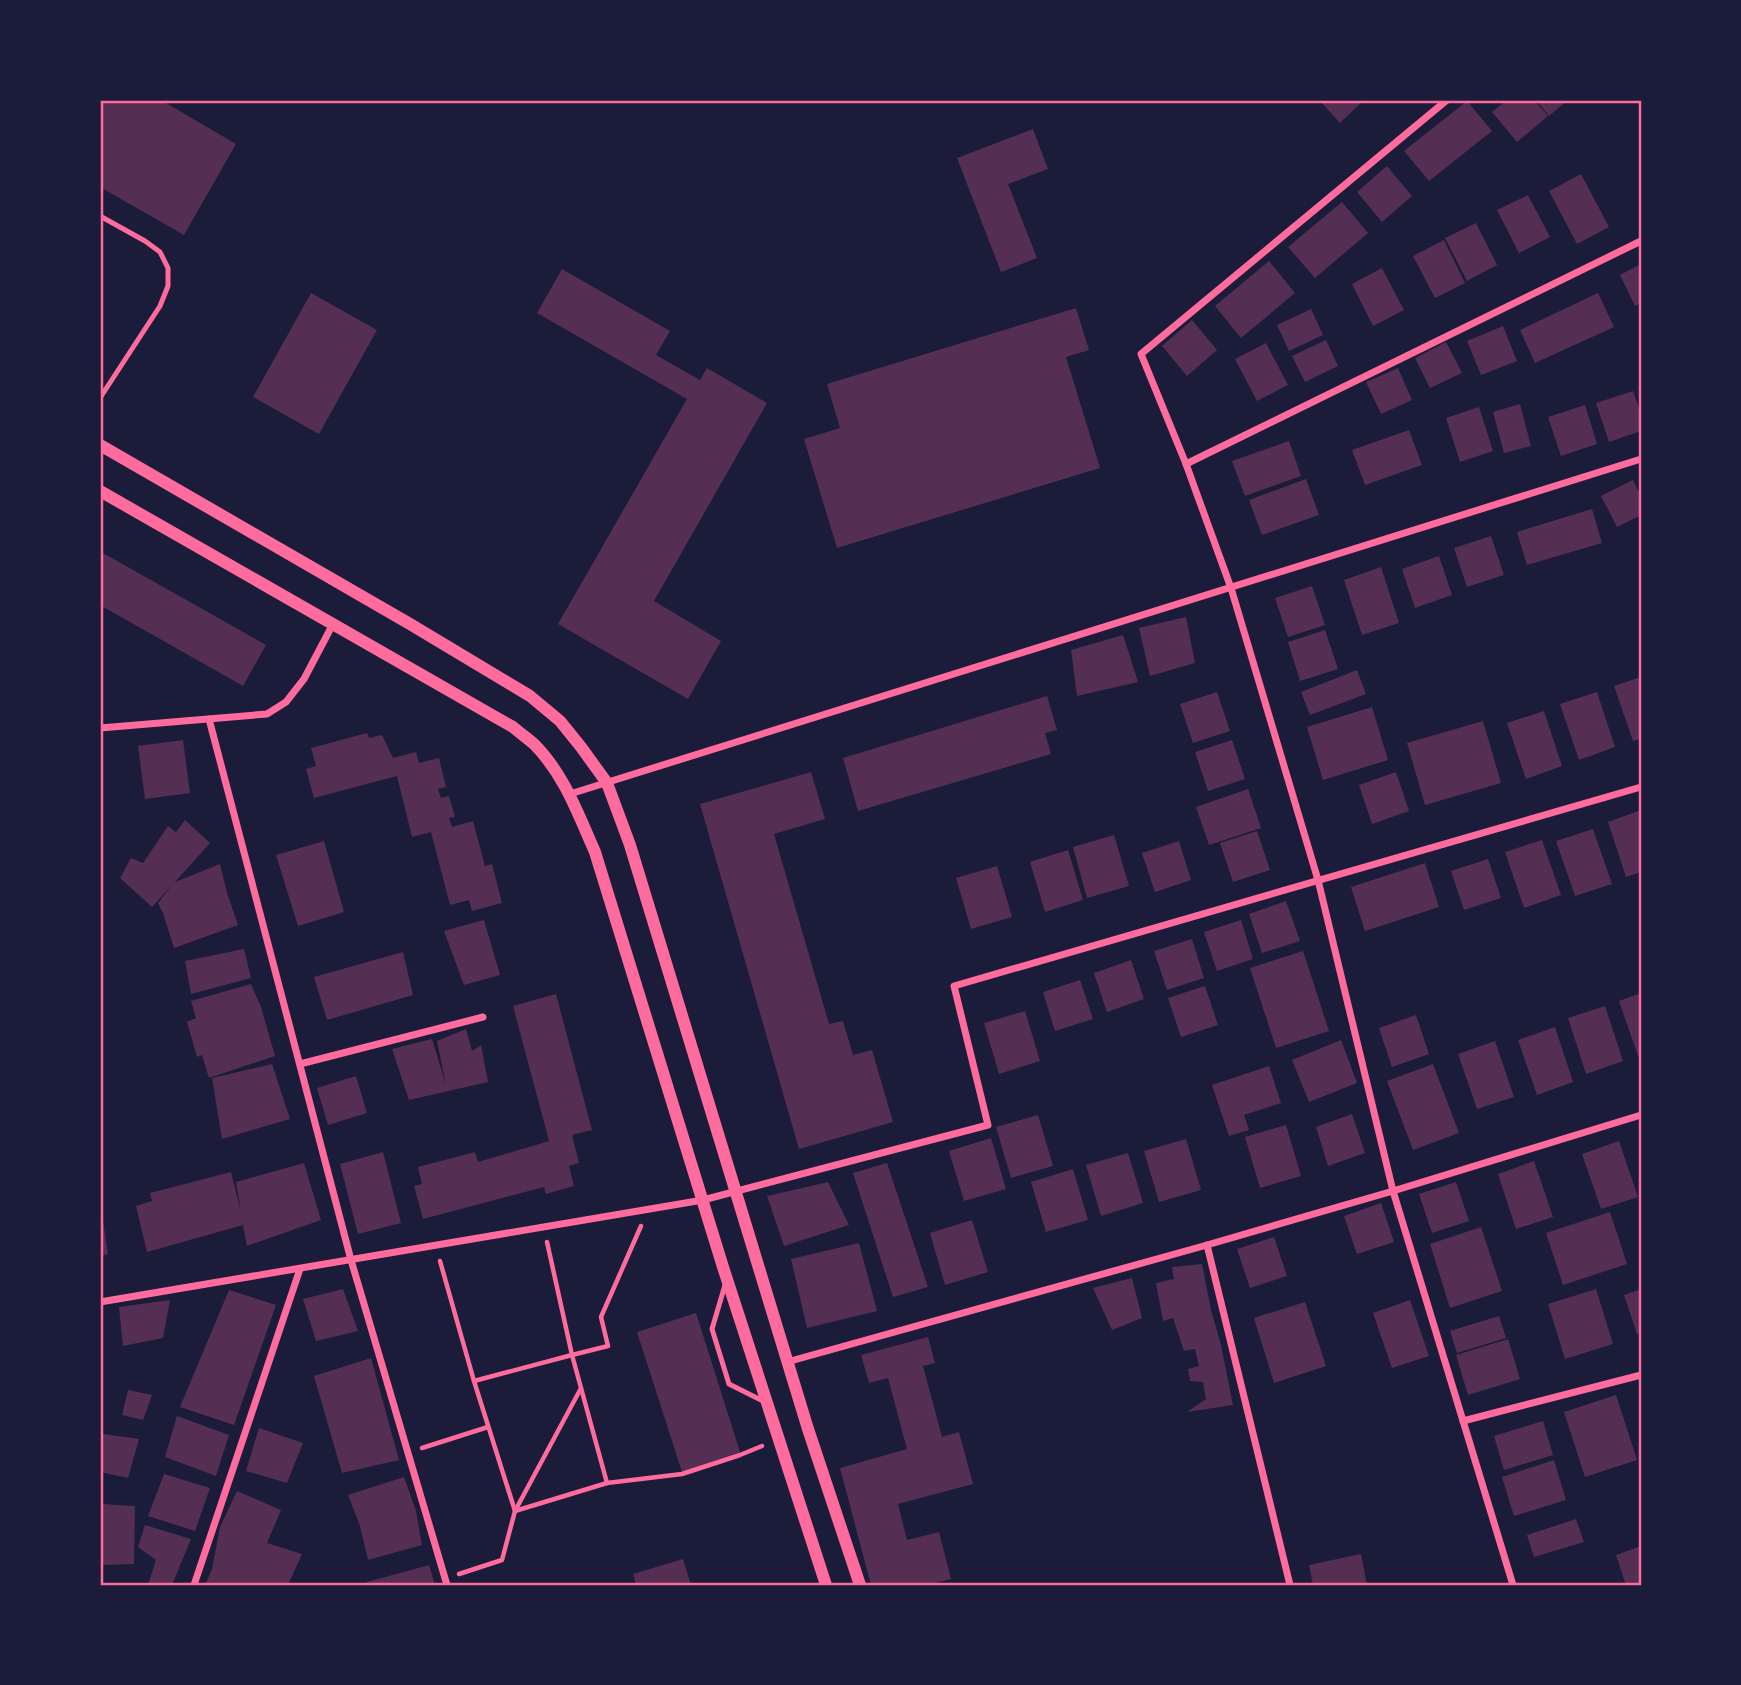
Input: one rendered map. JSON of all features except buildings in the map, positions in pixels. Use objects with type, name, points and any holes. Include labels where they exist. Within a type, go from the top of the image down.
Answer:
[{"type":"street","points":[[1447,100],[1142,354],[1231,588],[1318,880],[1393,1191],[1513,1585]]},
{"type":"street","points":[[1185,464],[1641,241]]},
{"type":"street","points":[[100,445],[530,696],[560,721],[607,783],[630,845],[787,1362],[860,1585]]},
{"type":"street","points":[[570,794],[1641,459]]},
{"type":"street","points":[[100,491],[513,727],[534,744],[550,763],[570,794],[595,852],[727,1279],[826,1585]]},
{"type":"street","points":[[100,728],[267,713],[286,702],[304,679],[333,624]]},
{"type":"street","points":[[209,719],[351,1260],[446,1582]]},
{"type":"street","points":[[100,1302],[703,1200],[988,1125],[954,986],[1641,787]]},
{"type":"street","points":[[300,1064],[482,1017]]},
{"type":"street","points":[[787,1362],[1207,1245],[1641,1115]]},
{"type":"street","points":[[1207,1245],[1290,1585]]},
{"type":"street","points":[[194,1585],[300,1269]]},
{"type":"street","points":[[1463,1421],[1641,1375]]},
{"type":"lane","points":[[100,216],[160,252],[167,268],[168,286],[160,306],[100,398]]},
{"type":"lane","points":[[727,1279],[712,1329],[729,1384],[768,1403]]},
{"type":"path","points":[[474,1381],[608,1346],[601,1317],[648,1210]]},
{"type":"path","points":[[544,1227],[572,1355],[607,1483]]},
{"type":"path","points":[[436,1246],[474,1381],[515,1511]]},
{"type":"path","points":[[446,1582],[502,1560],[515,1511],[581,1389]]},
{"type":"path","points":[[408,1453],[488,1427]]},
{"type":"path","points":[[515,1511],[607,1483],[682,1474],[779,1439]]}]
